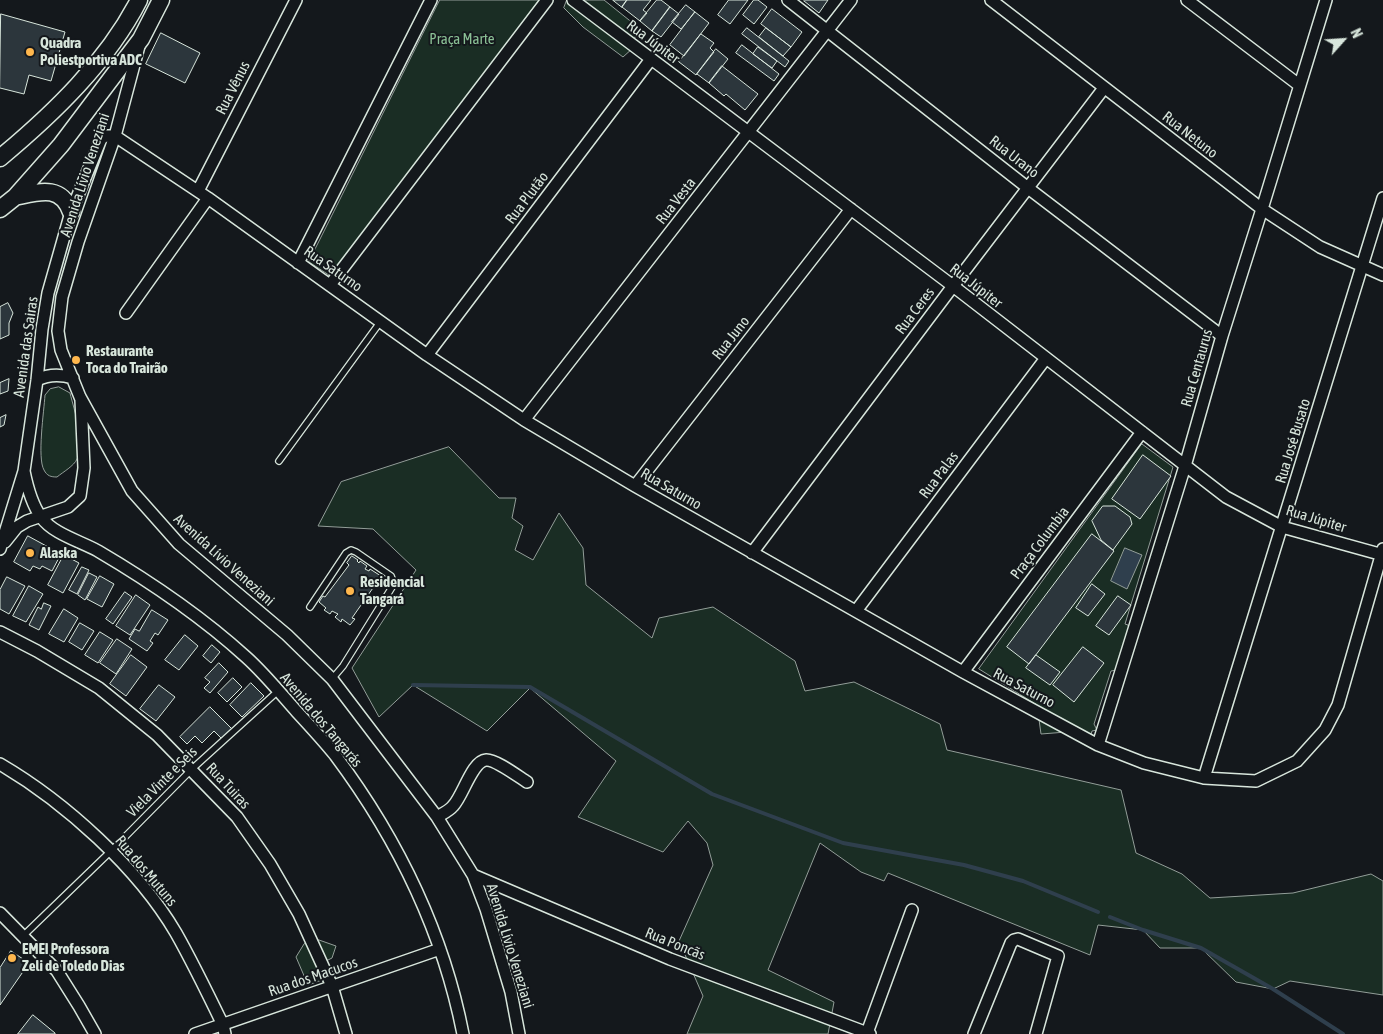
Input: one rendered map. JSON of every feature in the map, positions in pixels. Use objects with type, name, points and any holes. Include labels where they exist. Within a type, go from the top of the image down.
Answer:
[{"type":"main road","points":[[0,158],[37,127],[80,82],[128,22],[139,0]]},
{"type":"main road","points":[[0,210],[15,197],[61,145],[141,39],[161,0]]},
{"type":"main road","points":[[15,197],[46,192],[58,194],[68,203],[71,212]]},
{"type":"street","name":"Rua Vênus","points":[[198,190],[296,0]]},
{"type":"street","points":[[298,263],[431,0]]},
{"type":"street","points":[[330,285],[547,0]]},
{"type":"street","name":"Rua Júpiter","points":[[573,0],[851,209],[1226,497],[1282,526],[1382,553]]},
{"type":"street","name":"Rua Urano","points":[[788,0],[1028,188],[1222,336]]},
{"type":"street","name":"Rua Vesta","points":[[524,420],[850,0]]},
{"type":"street","name":"Rua Netuno","points":[[991,0],[1262,209],[1320,247],[1383,275]]},
{"type":"street","points":[[1188,0],[1299,85]]},
{"type":"street","name":"Rua Centaurus","points":[[1098,745],[1185,466],[1222,336],[1326,0]]},
{"type":"street","name":"Avenida Lívio Veneziani","points":[[141,39],[114,136],[78,242],[62,298],[58,331],[61,350],[80,398],[132,491],[179,544],[287,635],[332,678],[437,818],[472,875],[486,909],[511,992],[519,1034]]},
{"type":"street","name":"Rua Plutão","points":[[427,355],[651,59]]},
{"type":"street","name":"Rua Ceres","points":[[752,553],[952,286],[1104,88]]},
{"type":"street","name":"Avenida das Sairas","points":[[0,548],[24,470],[48,294],[71,212],[101,139],[105,136],[114,136]]},
{"type":"street","name":"Rua Saturno","points":[[114,136],[198,190],[427,355],[524,420],[752,553],[963,672],[1098,745],[1144,763],[1204,778],[1256,782],[1297,761],[1325,730],[1338,704],[1382,553]]},
{"type":"street","points":[[126,313],[208,198]]},
{"type":"street","name":"Rua José Busato","points":[[1204,778],[1383,198]]},
{"type":"street","name":"Rua Juno","points":[[636,486],[851,209]]},
{"type":"street","name":"Rua Palas","points":[[856,611],[1046,358]]},
{"type":"street","points":[[37,380],[58,375],[72,378]]},
{"type":"street","points":[[0,548],[17,526],[68,507],[80,496],[84,468],[80,398]]},
{"type":"street","name":"Praça Columbia","points":[[963,672],[1142,432]]},
{"type":"street","name":"Avenida dos Tangarás","points":[[24,470],[28,490],[41,517],[52,527],[98,551],[201,620],[247,658],[334,753],[374,811],[406,867],[440,949],[463,1034]]},
{"type":"street","name":"Rua Tuiras","points":[[0,632],[37,650],[98,688],[157,735],[237,817],[270,864],[299,914],[332,986],[346,1034]]},
{"type":"street","points":[[437,818],[453,806],[464,790],[473,770],[486,760],[493,761],[527,782]]},
{"type":"street","name":"Rua dos Mutuns","points":[[0,764],[50,796],[111,851],[144,888],[176,932],[224,1029]]},
{"type":"street","name":"Rua Poncãs","points":[[472,875],[670,959],[868,1034]]},
{"type":"street","points":[[868,1034],[912,910]]},
{"type":"street","points":[[0,913],[57,971],[95,1034]]},
{"type":"street","points":[[974,1034],[1011,943],[1018,939],[1058,956],[1036,1034]]},
{"type":"street","name":"Rua dos Macucos","points":[[196,1034],[224,1029],[332,986],[440,949]]},
{"type":"lane","points":[[279,460],[381,322]]},
{"type":"lane","points":[[310,607],[346,553],[351,550],[391,576],[393,580],[394,584],[348,658],[332,678]]},
{"type":"lane","name":"Viela Vinte e Seis","points":[[23,936],[192,769],[278,691]]},
{"type":"green space","name":"Praça Marte","points":[[440,0],[539,0],[332,277],[309,262]]},
{"type":"green space","points":[[567,0],[604,0],[639,28],[633,42],[633,48],[623,57],[583,27],[564,8]]},
{"type":"green space","points":[[59,387],[70,393],[80,436],[80,444],[76,462],[55,477],[48,475],[44,470],[41,445],[45,395],[50,389]]},
{"type":"green space","points":[[1142,444],[1173,467],[1125,624],[1128,625],[1134,649],[1127,668],[1111,671],[1094,724],[1097,730],[1092,731],[1090,738],[1079,731],[1041,734],[1037,705],[979,669]]},
{"type":"green space","points":[[449,447],[499,498],[516,498],[512,518],[523,526],[515,550],[533,560],[559,513],[583,548],[586,585],[652,638],[659,618],[713,607],[795,661],[805,691],[854,682],[940,724],[947,750],[1121,790],[1136,853],[1182,874],[1210,898],[1293,893],[1371,874],[1383,881],[1383,995],[1290,981],[1273,989],[1236,982],[1201,948],[1160,948],[1143,930],[1098,925],[1090,955],[888,873],[884,881],[861,872],[820,843],[768,970],[834,1002],[828,1034],[687,1034],[703,996],[679,941],[713,865],[707,843],[688,821],[663,852],[578,817],[616,761],[530,688],[487,731],[413,685],[379,717],[352,668],[416,570],[373,529],[318,526],[341,482]]},
{"type":"green space","points":[[319,940],[336,946],[332,958],[324,962],[322,980],[308,985],[296,957],[304,944]]},
{"type":"water","points":[[1125,548],[1142,555],[1127,589],[1111,581]]},
{"type":"building","points":[[613,0],[627,0],[622,7]]},
{"type":"building","points":[[627,0],[651,0],[643,10],[647,13],[640,21],[622,7]]},
{"type":"building","points":[[657,0],[661,0],[670,7],[652,31],[640,21]]},
{"type":"building","points":[[729,0],[748,0],[730,24],[718,15]]},
{"type":"building","points":[[754,0],[758,0],[767,7],[754,24],[743,15]]},
{"type":"building","points":[[805,0],[828,0],[819,13]]},
{"type":"building","points":[[686,5],[695,12],[681,29],[672,22]]},
{"type":"building","points":[[670,7],[679,14],[661,37],[652,31]]},
{"type":"building","points":[[772,9],[802,32],[791,47],[761,24]]},
{"type":"building","points":[[695,12],[709,23],[684,56],[670,45]]},
{"type":"building","name":"Quadra Poliestportiva ADC","points":[[1,14],[65,32],[51,81],[29,75],[24,94],[0,88]]},
{"type":"building","points":[[747,28],[789,61],[785,67],[742,34]]},
{"type":"building","points":[[766,28],[791,47],[783,56],[759,37]]},
{"type":"building","points":[[161,33],[200,53],[185,83],[146,64]]},
{"type":"building","points":[[701,34],[714,43],[710,48],[714,52],[696,75],[679,62]]},
{"type":"building","points":[[742,45],[779,74],[774,81],[736,53]]},
{"type":"building","points":[[758,47],[777,61],[772,68],[753,54]]},
{"type":"building","points":[[716,49],[728,59],[709,83],[697,74]]},
{"type":"building","points":[[722,66],[758,94],[745,110],[709,83]]},
{"type":"building","points":[[8,303],[13,313],[9,323],[9,335],[0,339],[0,307]]},
{"type":"building","points":[[9,379],[8,391],[0,394],[0,383]]},
{"type":"building","points":[[6,415],[4,425],[0,427],[0,418]]},
{"type":"building","points":[[1143,455],[1171,476],[1140,519],[1112,499]]},
{"type":"building","points":[[1103,506],[1115,506],[1130,517],[1132,524],[1113,550],[1101,540],[1092,521]]},
{"type":"building","points":[[1092,534],[1114,551],[1029,664],[1007,647]]},
{"type":"building","points":[[28,536],[61,554],[52,571],[42,566],[40,569],[33,566],[30,571],[14,562]]},
{"type":"building","points":[[64,555],[79,563],[63,593],[48,585]]},
{"type":"building","name":"Residencial Tangará","points":[[352,556],[359,563],[360,561],[367,566],[365,569],[369,571],[370,569],[384,578],[378,587],[375,585],[352,618],[355,619],[350,625],[342,619],[341,622],[335,617],[338,614],[332,611],[330,614],[324,610],[326,608],[319,602],[323,596],[325,597],[349,565],[347,563]]},
{"type":"building","points":[[82,567],[89,570],[77,594],[69,590]]},
{"type":"building","points":[[89,573],[97,577],[85,600],[78,595]]},
{"type":"building","points":[[100,576],[114,584],[102,607],[87,599]]},
{"type":"building","points":[[7,577],[25,586],[9,614],[0,609],[0,590]]},
{"type":"building","points":[[1092,584],[1105,594],[1088,616],[1076,608]]},
{"type":"building","points":[[29,586],[43,594],[26,622],[13,616]]},
{"type":"building","points":[[125,592],[132,597],[113,624],[106,619]]},
{"type":"building","points":[[136,595],[150,605],[130,635],[116,626]]},
{"type":"building","points":[[1118,596],[1131,605],[1109,635],[1096,626]]},
{"type":"building","points":[[44,603],[51,606],[39,630],[29,625],[38,607],[41,609]]},
{"type":"building","points":[[64,609],[78,618],[64,642],[49,634]]},
{"type":"building","points":[[152,610],[168,620],[158,635],[155,633],[150,641],[153,643],[147,651],[129,639],[135,629],[139,631]]},
{"type":"building","points":[[80,623],[94,631],[82,650],[69,642]]},
{"type":"building","points":[[100,632],[113,640],[98,663],[85,655]]},
{"type":"building","points":[[185,635],[198,646],[179,670],[165,660]]},
{"type":"building","points":[[117,639],[132,649],[116,674],[100,663]]},
{"type":"building","points":[[212,645],[220,652],[211,663],[203,656]]},
{"type":"building","points":[[1083,647],[1104,663],[1074,702],[1053,685]]},
{"type":"building","points":[[131,655],[147,667],[126,696],[110,684]]},
{"type":"building","points":[[1036,655],[1060,672],[1050,685],[1026,668]]},
{"type":"building","points":[[219,663],[228,672],[210,693],[204,688],[210,682],[205,678]]},
{"type":"building","points":[[233,678],[242,687],[227,702],[218,693]]},
{"type":"building","points":[[251,683],[264,696],[242,717],[230,705]]},
{"type":"building","points":[[159,685],[175,697],[156,721],[140,709]]},
{"type":"building","points":[[210,707],[232,729],[222,739],[214,731],[202,743],[195,736],[187,744],[180,737]]},
{"type":"building","points":[[11,951],[29,963],[0,1005],[0,968]]},
{"type":"building","points":[[33,1015],[55,1033],[55,1034],[18,1034]]},
{"type":"waterway","points":[[413,685],[530,687],[712,794],[843,843],[964,865],[1023,881],[1098,912]]},
{"type":"waterway","points":[[1110,917],[1143,930],[1201,948],[1273,989],[1343,1034]]},
{"type":"place","name":"Quadra Poliestportiva ADC","points":[[30,52]]},
{"type":"place","name":"Restaurante Toca do Trairão","points":[[76,360]]},
{"type":"place","name":"Alaska","points":[[30,553]]},
{"type":"place","name":"Residencial Tangará","points":[[350,591]]},
{"type":"place","name":"EMEI Professora Zeli de Toledo Dias","points":[[12,958]]}]
